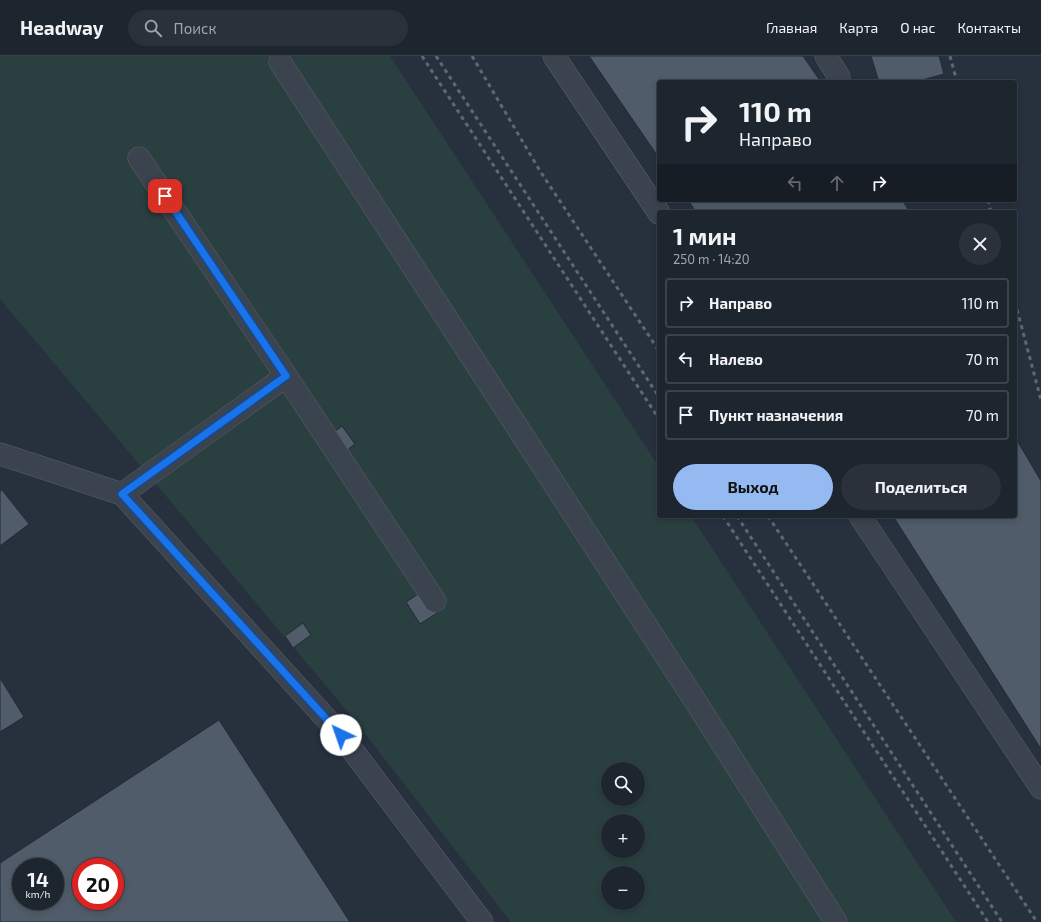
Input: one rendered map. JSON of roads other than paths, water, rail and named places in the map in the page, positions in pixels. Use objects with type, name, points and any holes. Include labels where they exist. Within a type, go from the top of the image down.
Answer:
[{"type":"lane","points":[[554,56],[657,210]]},
{"type":"lane","points":[[826,56],[839,76]]},
{"type":"lane","points":[[280,62],[688,689],[836,922]]},
{"type":"lane","points":[[139,158],[435,601]]},
{"type":"lane","points":[[122,494],[286,376]]},
{"type":"lane","points":[[0,454],[122,494],[341,735],[482,922]]},
{"type":"lane","points":[[861,518],[1041,788]]},
{"type":"railway","points":[[422,56],[657,416]]},
{"type":"railway","points":[[436,56],[657,394]]},
{"type":"railway","points":[[472,56],[540,171],[657,348]]},
{"type":"railway","points":[[950,56],[956,80]]},
{"type":"railway","points":[[988,202],[990,210]]},
{"type":"railway","points":[[1017,310],[1041,400]]},
{"type":"railway","points":[[724,518],[988,922]]},
{"type":"railway","points":[[738,518],[1002,922]]},
{"type":"railway","points":[[769,518],[1037,922]]}]
